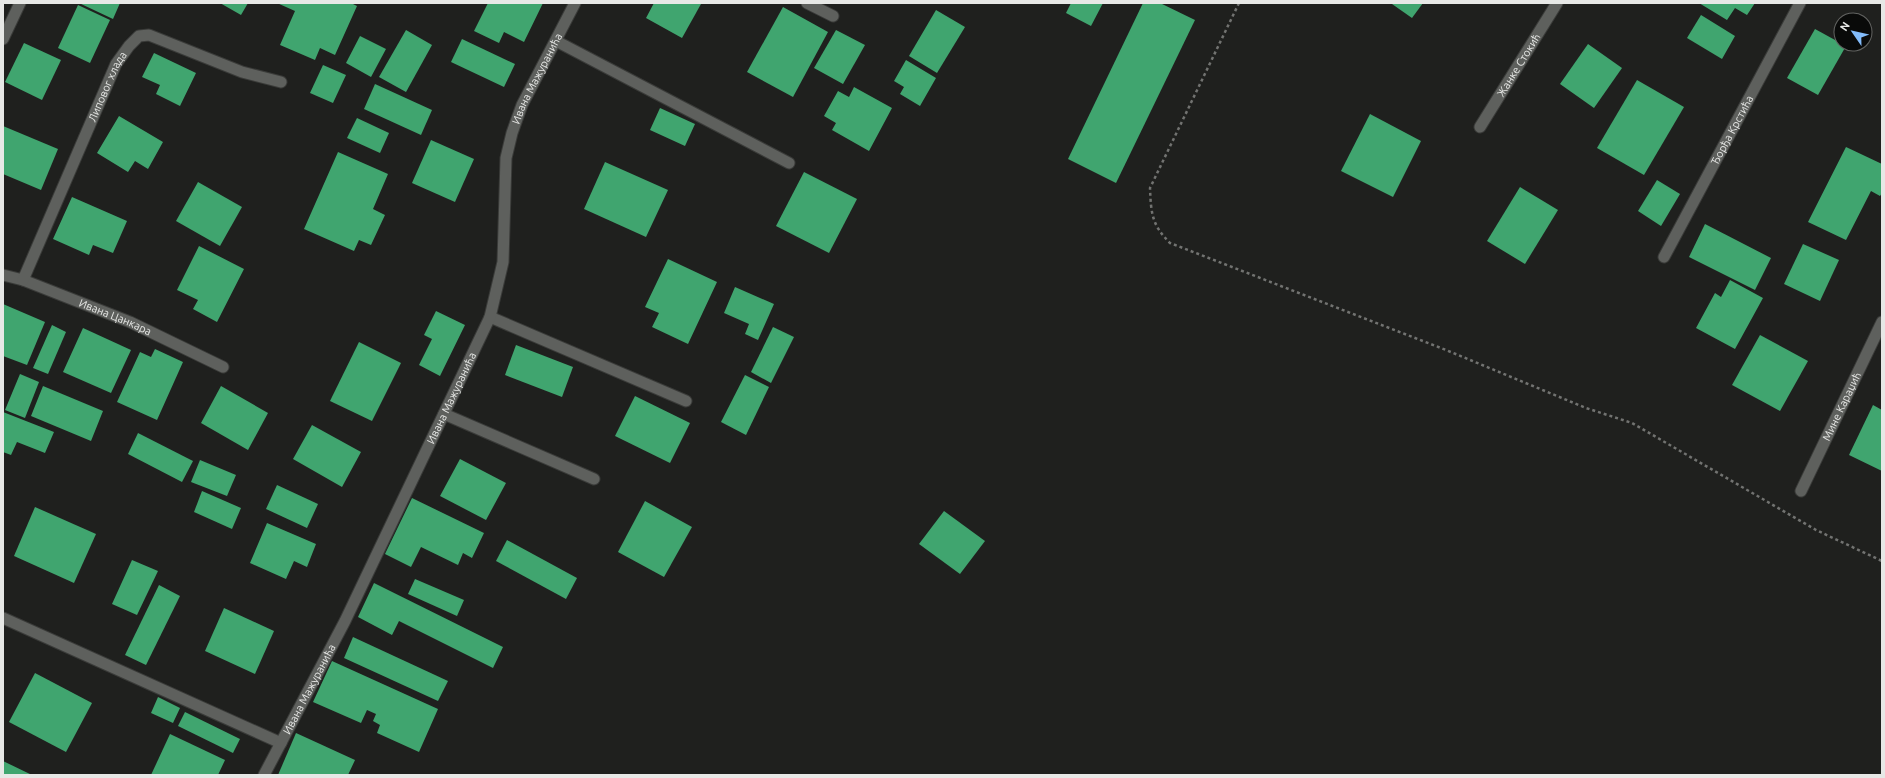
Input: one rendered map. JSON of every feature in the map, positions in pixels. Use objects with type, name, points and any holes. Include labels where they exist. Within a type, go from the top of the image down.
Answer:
[{"type":"street","points":[[3,39],[20,3]]},
{"type":"street","name":"Ивана Мажуранића","points":[[264,775],[344,621],[490,317],[503,262],[506,158],[512,133],[522,105],[575,3]]},
{"type":"street","points":[[807,3],[833,16]]},
{"type":"street","name":"Жанке Стокић","points":[[1480,127],[1556,3]]},
{"type":"street","name":"Ђорђа Крстића","points":[[1664,257],[1800,3]]},
{"type":"street","name":"Липовог хлада","points":[[23,280],[116,64],[129,46],[139,36],[149,36],[242,72],[281,82]]},
{"type":"street","points":[[556,41],[789,163]]},
{"type":"street","name":"Ивана Цанкара","points":[[3,275],[23,280],[130,322],[223,367]]},
{"type":"street","points":[[490,317],[686,401]]},
{"type":"street","name":"Мине Караџић","points":[[1801,491],[1882,322]]},
{"type":"street","points":[[444,414],[594,479]]},
{"type":"street","points":[[3,618],[281,743]]},
{"type":"path","points":[[1239,3],[1150,188],[1151,210],[1158,231],[1170,243],[1446,350],[1586,408],[1632,423],[1816,530],[1882,561]]},
{"type":"building","points":[[79,3],[120,3],[113,19]]},
{"type":"building","points":[[220,3],[248,3],[241,15]]},
{"type":"building","points":[[277,3],[351,3],[357,6],[335,55],[320,48],[315,60],[280,45],[295,11]]},
{"type":"building","points":[[488,3],[543,3],[524,42],[504,32],[499,43],[474,31]]},
{"type":"building","points":[[654,3],[701,4],[682,38],[646,18]]},
{"type":"building","points":[[1071,3],[1103,3],[1091,26],[1066,13]]},
{"type":"building","points":[[1143,3],[1160,3],[1195,20],[1116,183],[1068,159]]},
{"type":"building","points":[[1423,3],[1412,18],[1392,4]]},
{"type":"building","points":[[1699,3],[1755,3],[1747,15],[1735,8],[1727,20]]},
{"type":"building","points":[[78,5],[110,20],[90,63],[58,48]]},
{"type":"building","points":[[783,7],[828,32],[793,97],[747,72]]},
{"type":"building","points":[[936,10],[965,27],[937,73],[909,56]]},
{"type":"building","points":[[1701,15],[1735,36],[1722,59],[1687,38]]},
{"type":"building","points":[[1815,29],[1833,39],[1833,52],[1843,52],[1818,95],[1787,78]]},
{"type":"building","points":[[406,30],[432,45],[406,92],[379,77]]},
{"type":"building","points":[[836,30],[865,45],[843,84],[814,68]]},
{"type":"building","points":[[360,36],[386,49],[371,77],[346,63]]},
{"type":"building","points":[[462,39],[515,64],[504,87],[451,62]]},
{"type":"building","points":[[24,43],[61,60],[42,100],[5,82]]},
{"type":"building","points":[[1588,44],[1622,68],[1594,108],[1560,84]]},
{"type":"building","points":[[154,53],[196,73],[180,106],[156,94],[160,85],[142,77]]},
{"type":"building","points":[[906,60],[936,78],[920,106],[900,94],[904,87],[894,81]]},
{"type":"building","points":[[323,65],[346,75],[333,103],[310,93]]},
{"type":"building","points":[[1637,80],[1684,107],[1644,175],[1597,148]]},
{"type":"building","points":[[375,84],[432,110],[421,135],[364,109]]},
{"type":"building","points":[[854,87],[892,108],[869,151],[832,130],[836,123],[824,116],[838,91],[849,97]]},
{"type":"building","points":[[660,108],[695,124],[685,146],[650,130]]},
{"type":"building","points":[[1370,114],[1421,141],[1393,197],[1341,171]]},
{"type":"building","points":[[119,116],[163,142],[148,169],[135,161],[128,172],[97,153]]},
{"type":"building","points":[[357,118],[389,133],[380,153],[347,138]]},
{"type":"building","points":[[3,126],[58,149],[41,190],[3,174]]},
{"type":"building","points":[[431,140],[474,159],[455,202],[412,183]]},
{"type":"building","points":[[1846,147],[1882,164],[1882,193],[1880,196],[1871,191],[1846,240],[1808,222]]},
{"type":"building","points":[[338,152],[388,174],[373,209],[385,215],[371,245],[359,240],[354,251],[304,229]]},
{"type":"building","points":[[605,162],[668,190],[646,237],[584,209]]},
{"type":"building","points":[[804,172],[857,199],[829,253],[776,226]]},
{"type":"building","points":[[1657,180],[1680,194],[1661,226],[1638,211]]},
{"type":"building","points":[[198,182],[242,207],[220,246],[176,221]]},
{"type":"building","points":[[1520,187],[1558,210],[1525,264],[1487,241]]},
{"type":"building","points":[[72,197],[127,221],[113,253],[93,245],[89,255],[53,239]]},
{"type":"building","points":[[1705,224],[1771,258],[1755,290],[1689,257]]},
{"type":"building","points":[[1803,244],[1839,260],[1820,301],[1784,284]]},
{"type":"building","points":[[199,246],[244,269],[217,322],[193,309],[198,300],[177,290]]},
{"type":"building","points":[[668,259],[717,282],[688,344],[652,327],[659,313],[645,307]]},
{"type":"building","points":[[1730,280],[1763,298],[1735,349],[1696,328],[1715,293],[1721,297]]},
{"type":"building","points":[[735,287],[774,304],[758,340],[745,334],[749,324],[724,313]]},
{"type":"building","points":[[3,304],[45,322],[27,365],[3,356]]},
{"type":"building","points":[[436,311],[465,325],[440,376],[419,365],[432,339],[424,335]]},
{"type":"building","points":[[52,325],[66,332],[48,374],[33,368]]},
{"type":"building","points":[[773,327],[794,337],[771,383],[751,372]]},
{"type":"building","points":[[83,328],[131,350],[111,393],[63,372]]},
{"type":"building","points":[[1760,335],[1808,361],[1780,411],[1732,385]]},
{"type":"building","points":[[359,342],[401,363],[372,421],[330,401]]},
{"type":"building","points":[[516,345],[573,367],[562,397],[505,375]]},
{"type":"building","points":[[155,349],[183,362],[157,420],[117,402],[140,352],[151,357]]},
{"type":"building","points":[[20,374],[39,382],[25,418],[5,410]]},
{"type":"building","points":[[745,375],[769,387],[746,435],[721,422]]},
{"type":"building","points":[[43,386],[103,411],[91,441],[31,416]]},
{"type":"building","points":[[221,386],[268,413],[248,450],[201,423]]},
{"type":"building","points":[[635,396],[690,423],[670,463],[615,436]]},
{"type":"building","points":[[1873,405],[1882,410],[1882,471],[1849,455]]},
{"type":"building","points":[[3,412],[54,432],[45,453],[17,442],[11,455],[3,452]]},
{"type":"building","points":[[312,425],[361,452],[342,487],[293,459]]},
{"type":"building","points":[[138,433],[193,461],[182,482],[128,454]]},
{"type":"building","points":[[460,459],[506,483],[486,520],[440,496]]},
{"type":"building","points":[[200,460],[236,475],[227,496],[191,482]]},
{"type":"building","points":[[277,485],[318,504],[307,528],[266,509]]},
{"type":"building","points":[[202,491],[241,508],[232,529],[194,512]]},
{"type":"building","points":[[412,498],[484,533],[472,558],[463,553],[458,565],[421,547],[411,567],[385,554]]},
{"type":"building","points":[[645,501],[692,527],[664,577],[618,552]]},
{"type":"building","points":[[35,507],[96,534],[74,583],[14,556]]},
{"type":"building","points":[[944,511],[985,541],[960,574],[919,544]]},
{"type":"building","points":[[267,523],[316,544],[307,567],[294,561],[286,579],[250,563]]},
{"type":"building","points":[[507,540],[577,578],[566,599],[496,561]]},
{"type":"building","points":[[132,560],[158,571],[137,615],[112,604]]},
{"type":"building","points":[[415,579],[464,600],[457,616],[408,594]]},
{"type":"building","points":[[374,583],[503,647],[493,668],[399,621],[392,635],[358,617]]},
{"type":"building","points":[[159,585],[180,596],[146,665],[125,655]]},
{"type":"building","points":[[224,608],[274,631],[255,674],[205,651]]},
{"type":"building","points":[[353,637],[448,681],[438,701],[344,658]]},
{"type":"building","points":[[332,661],[438,709],[419,752],[377,733],[380,725],[373,721],[376,714],[367,710],[361,723],[313,702]]},
{"type":"building","points":[[35,673],[92,703],[66,752],[9,722]]},
{"type":"building","points":[[158,697],[180,708],[173,723],[151,713]]},
{"type":"building","points":[[185,712],[240,739],[233,753],[178,726]]},
{"type":"building","points":[[296,733],[355,760],[348,775],[278,775]]},
{"type":"building","points":[[170,734],[225,760],[218,775],[151,775]]},
{"type":"building","points":[[3,761],[32,775],[3,775]]}]
